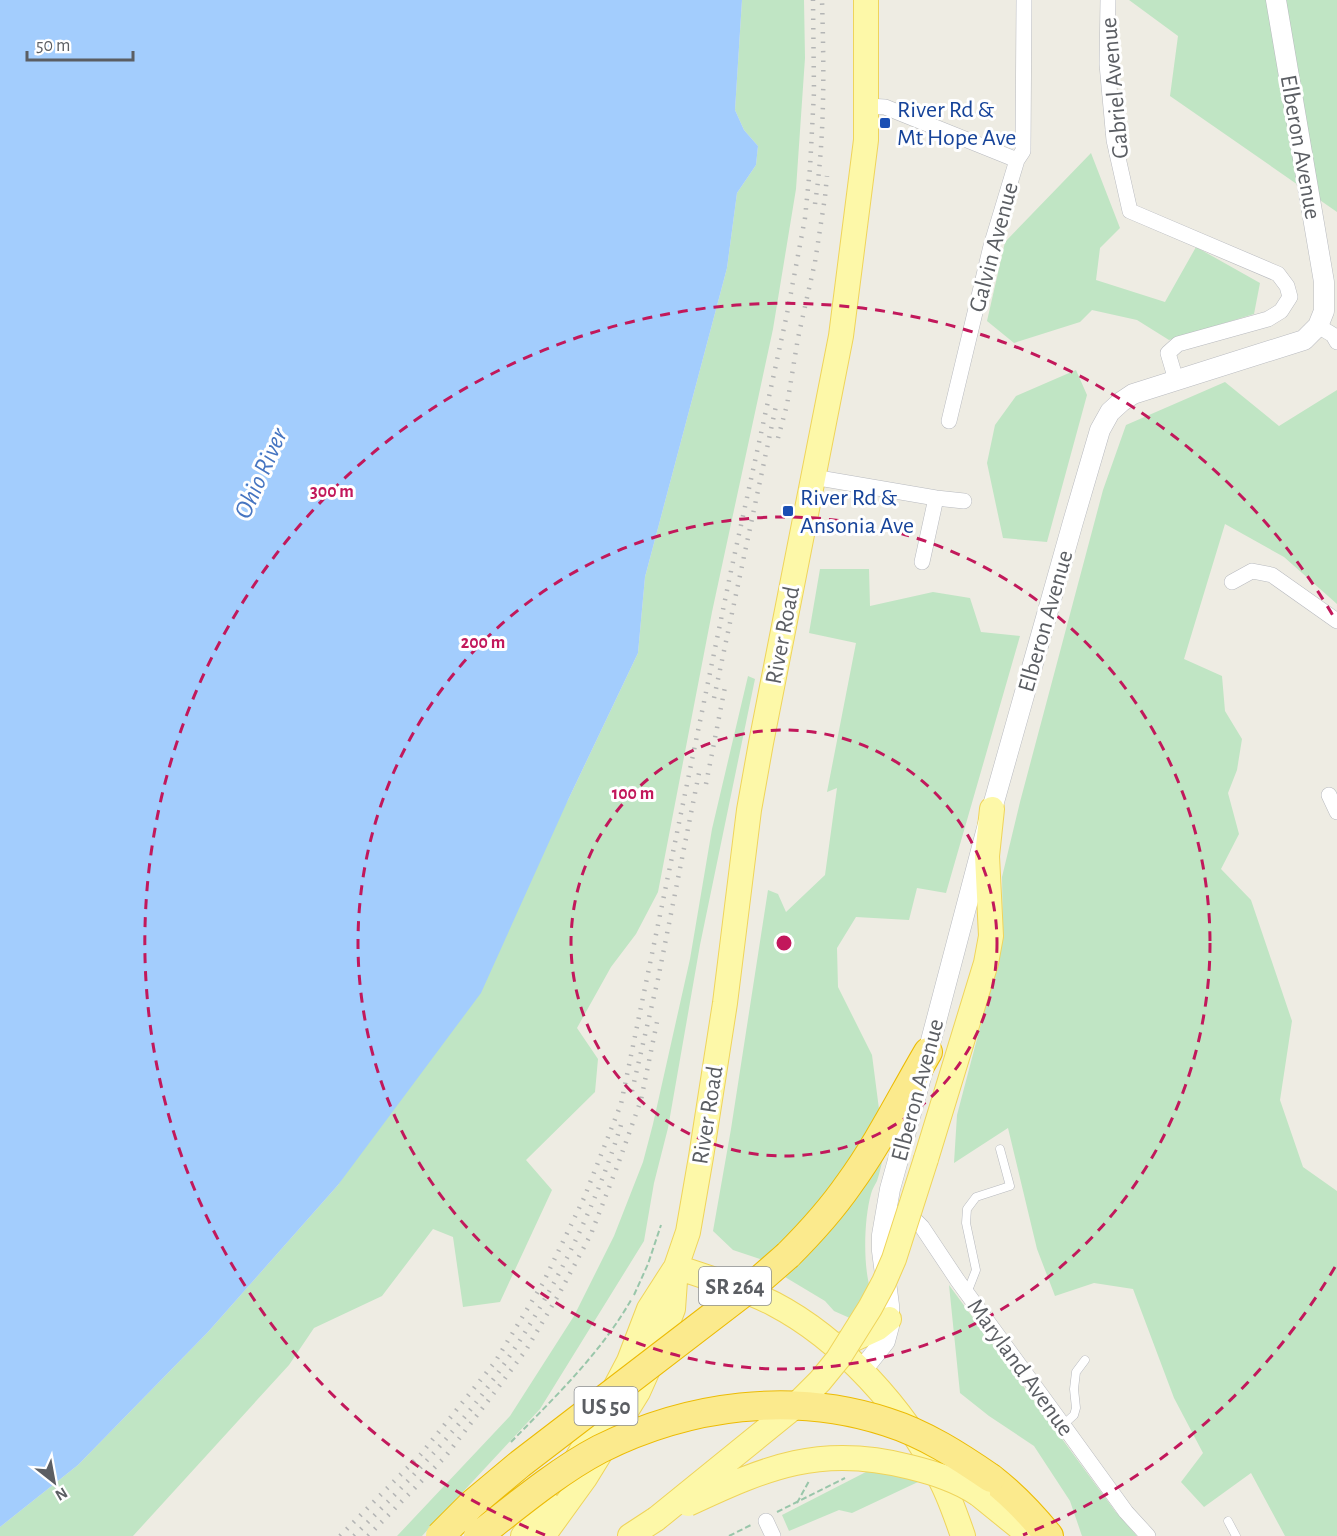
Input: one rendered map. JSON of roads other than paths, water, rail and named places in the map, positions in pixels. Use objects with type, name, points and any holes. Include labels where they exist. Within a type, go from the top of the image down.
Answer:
[{"type":"highway","points":[[440,1536],[471,1505],[520,1464],[738,1297],[788,1255],[849,1185],[928,1052]]},
{"type":"highway","points":[[478,1536],[536,1492],[599,1450],[666,1422],[730,1408],[759,1405],[787,1405],[856,1414],[889,1422],[927,1439],[956,1454],[985,1486],[1018,1501],[1049,1536]]},
{"type":"main road","name":"River Road","points":[[543,1536],[585,1478],[638,1392],[673,1309],[676,1268],[688,1232],[725,1003],[749,810],[842,336],[866,140],[866,0]]},
{"type":"main road","points":[[630,1536],[656,1519],[793,1408],[820,1381],[870,1308],[884,1282],[894,1259],[926,1159],[986,963],[991,936],[987,856],[992,808]]},
{"type":"main road","name":"River Road","points":[[523,1536],[564,1480],[587,1441],[629,1360],[649,1309],[676,1268]]},
{"type":"main road","name":"SR 264","points":[[676,1268],[736,1287],[774,1304],[814,1329],[862,1371],[914,1434],[939,1476],[963,1536]]},
{"type":"main road","points":[[836,1347],[878,1328],[889,1319]]},
{"type":"main road","points":[[656,1519],[733,1482],[764,1470],[813,1459],[840,1456],[890,1461],[957,1481],[985,1486],[1030,1536]]},
{"type":"street","name":"Galvin Avenue","points":[[949,421],[991,246],[1017,160],[1023,151],[1024,0]]},
{"type":"street","name":"Gabriel Avenue","points":[[1108,0],[1107,64],[1114,140],[1130,212],[1278,274],[1287,286],[1290,297],[1281,311],[1268,319],[1178,344],[1168,353],[1176,380]]},
{"type":"street","name":"Elberon Avenue","points":[[862,1371],[885,1341],[889,1326],[882,1235],[890,1189],[992,808],[1100,430],[1110,412],[1133,394],[1304,340],[1318,326],[1324,311],[1324,282],[1276,0]]},
{"type":"street","points":[[867,106],[885,107],[1017,160]]},
{"type":"street","points":[[1318,326],[1333,335],[1337,342]]},
{"type":"street","points":[[813,477],[964,501]]},
{"type":"street","points":[[922,562],[936,498]]},
{"type":"street","points":[[1232,582],[1252,572],[1272,575],[1337,621]]},
{"type":"street","points":[[1329,795],[1337,812]]},
{"type":"street","name":"Maryland Avenue","points":[[888,1206],[914,1219],[922,1227],[967,1293],[1126,1512],[1148,1536]]},
{"type":"street","points":[[763,1520],[773,1536]]},
{"type":"lane","points":[[967,1293],[976,1270],[966,1223],[967,1209],[976,1197],[1010,1186],[1000,1149]]},
{"type":"lane","points":[[1063,1425],[1074,1415],[1076,1408],[1074,1389],[1077,1372],[1085,1360]]},
{"type":"lane","points":[[1228,1521],[1236,1536]]},
{"type":"water","name":"Ohio River","points":[[0,0],[742,0],[735,110],[744,130],[758,146],[756,165],[737,193],[727,268],[645,577],[638,653],[568,800],[481,993],[338,1185],[208,1332],[78,1465],[0,1527]]},
{"type":"railway","points":[[340,1536],[421,1454],[495,1362],[543,1283],[584,1198],[621,1104],[731,571],[787,314],[805,218],[814,92],[813,0]]},
{"type":"railway","points":[[815,204],[822,127],[822,0]]},
{"type":"railway","points":[[778,438],[787,405],[798,338],[815,262],[827,176]]},
{"type":"railway","points":[[714,698],[777,401]]},
{"type":"railway","points":[[706,784],[725,687]]},
{"type":"railway","points":[[632,1091],[658,979],[700,768]]},
{"type":"railway","points":[[368,1536],[445,1457],[526,1350],[559,1294],[591,1234],[617,1167],[641,1100],[657,1022]]},
{"type":"railway","points":[[354,1536],[457,1426],[518,1344],[559,1274],[577,1237],[594,1200],[621,1125]]},
{"type":"place","name":"River Rd & Mt Hope Ave","points":[[885,123]]},
{"type":"place","name":"River Rd & Ansonia Ave","points":[[788,511]]}]
